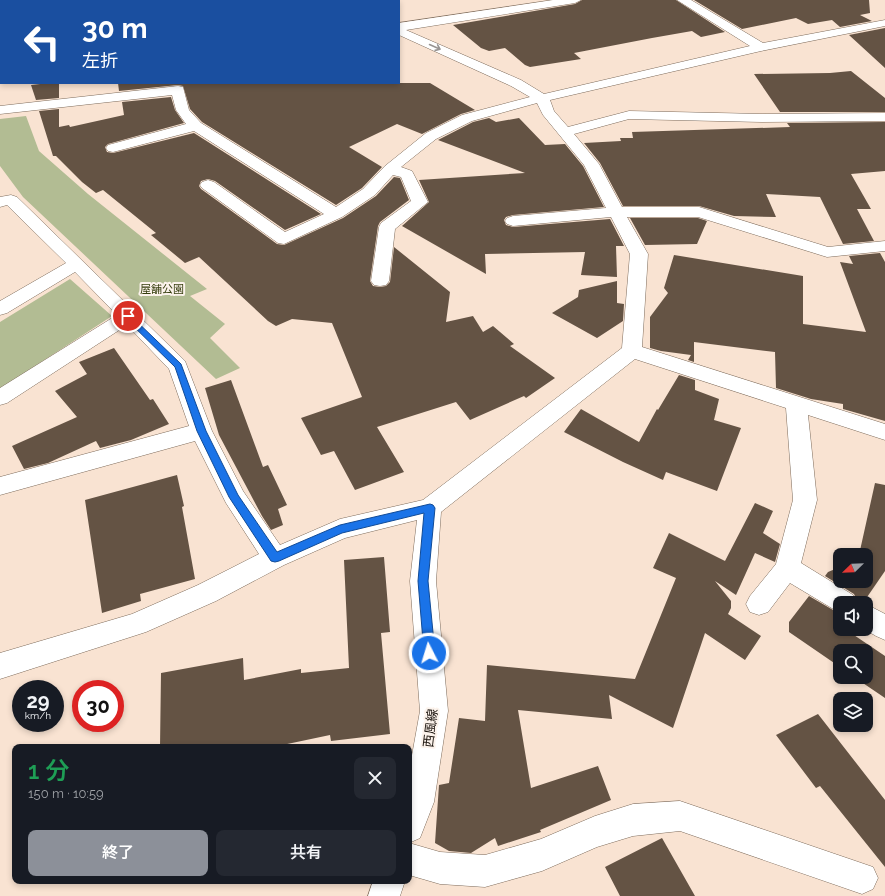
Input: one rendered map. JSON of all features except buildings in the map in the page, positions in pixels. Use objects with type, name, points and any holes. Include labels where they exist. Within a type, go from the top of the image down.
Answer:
[{"type":"street","points":[[400,27],[574,0]]},
{"type":"street","points":[[684,0],[761,47]]},
{"type":"street","points":[[496,2],[517,9]]},
{"type":"street","points":[[208,185],[284,239],[336,214],[368,192],[390,169],[431,136],[467,118],[542,98],[761,47],[885,23]]},
{"type":"street","points":[[0,666],[137,624],[207,593],[275,558],[340,529],[430,508],[632,351],[639,254],[591,164],[548,112],[542,98],[516,83],[400,31]]},
{"type":"street","points":[[400,44],[434,60]]},
{"type":"street","points":[[0,110],[178,86],[179,103],[184,114],[196,126],[336,214]]},
{"type":"street","points":[[494,87],[542,98]]},
{"type":"street","points":[[564,132],[629,115],[700,122],[885,117]]},
{"type":"street","points":[[113,148],[196,126]]},
{"type":"street","points":[[380,281],[387,227],[420,202],[407,174],[390,169]]},
{"type":"street","points":[[4,196],[77,264],[178,366],[202,431],[234,497],[275,558]]},
{"type":"street","points":[[513,221],[616,212],[699,212],[827,252],[885,246]]},
{"type":"street","points":[[0,309],[77,264]]},
{"type":"street","points":[[0,398],[128,316]]},
{"type":"street","points":[[632,351],[885,432]]},
{"type":"street","points":[[760,604],[786,568],[805,500],[796,404]]},
{"type":"street","points":[[0,486],[202,431]]},
{"type":"street","name":"西風線","points":[[412,820],[419,802],[434,711],[423,581],[430,508]]},
{"type":"street","points":[[786,568],[833,596]]},
{"type":"street","points":[[873,620],[885,628]]},
{"type":"street","points":[[412,859],[440,868],[485,871],[542,855],[595,832],[633,820],[680,816],[862,878]]},
{"type":"street","points":[[384,896],[388,884]]},
{"type":"green space","name":"屋舗公園","points":[[26,116],[39,151],[88,194],[207,289],[190,296],[225,324],[210,338],[240,368],[216,379],[23,197],[0,166],[0,119]]},
{"type":"green space","points":[[70,279],[112,316],[0,389],[0,322]]},
{"type":"route","points":[[128,316],[178,366],[202,431],[234,497],[275,558],[340,529],[430,508],[423,581],[429,653]]}]
